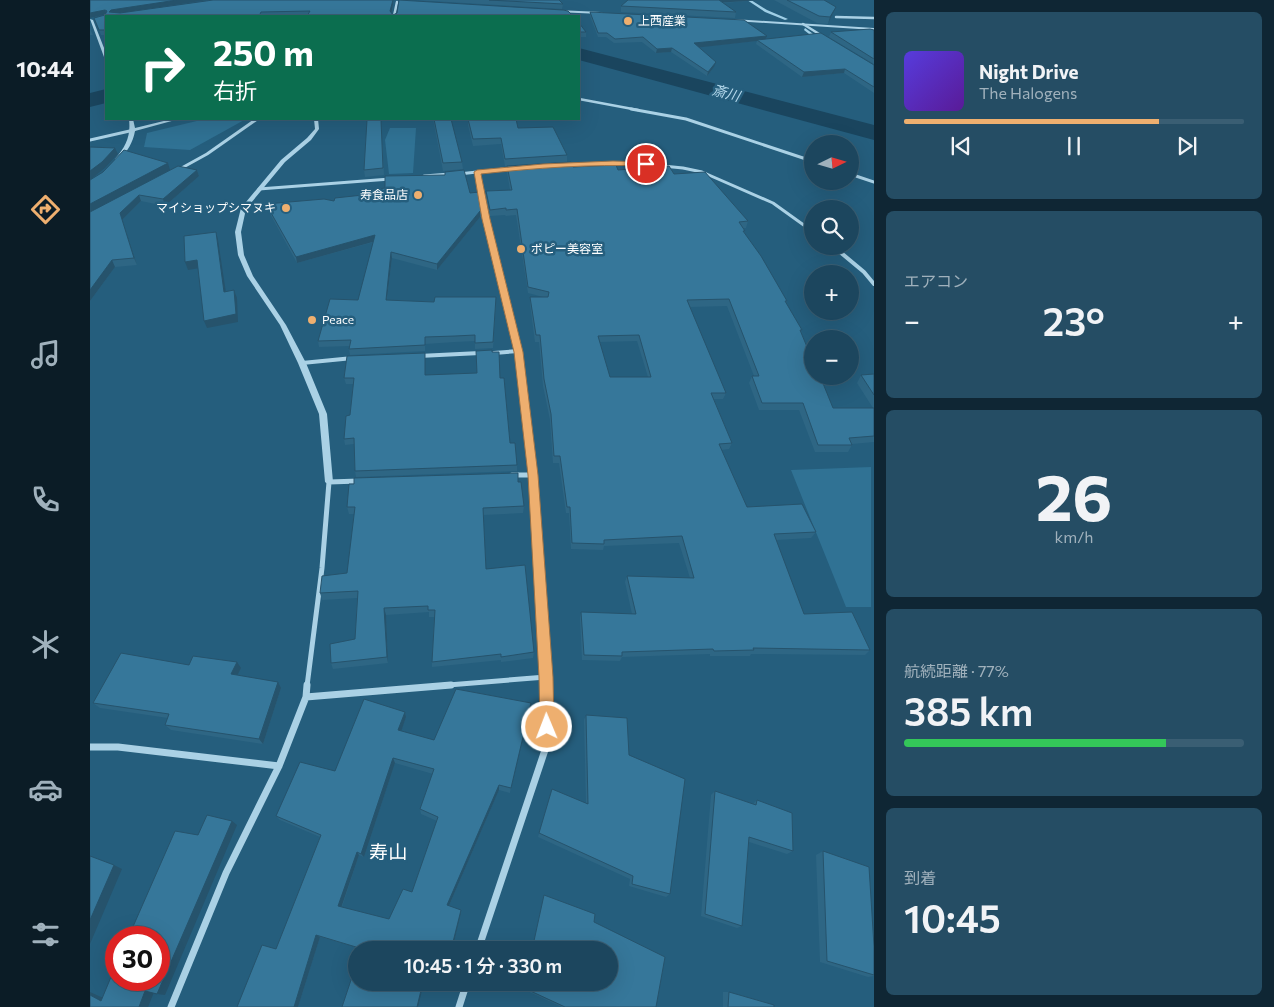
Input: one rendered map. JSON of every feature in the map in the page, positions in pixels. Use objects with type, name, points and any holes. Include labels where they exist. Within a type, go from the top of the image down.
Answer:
[{"type":"street","points":[[387,1],[407,2]]},
{"type":"street","points":[[394,15],[397,2]]},
{"type":"street","points":[[554,10],[604,13]]},
{"type":"street","points":[[836,17],[874,18]]},
{"type":"street","points":[[99,19],[90,20],[105,55]]},
{"type":"street","points":[[723,20],[874,29]]},
{"type":"street","points":[[803,24],[827,39]]},
{"type":"street","points":[[580,99],[686,119],[804,158]]},
{"type":"street","points":[[114,164],[130,142],[134,130],[131,120]]},
{"type":"street","points":[[90,140],[173,120]]},
{"type":"street","points":[[172,173],[207,154],[256,120]]},
{"type":"street","points":[[171,1007],[226,873],[279,766],[306,697],[322,568],[329,482],[323,414],[302,362],[283,326],[250,276],[241,254],[238,232],[243,209],[283,161],[317,129],[316,120]]},
{"type":"street","points":[[564,165],[641,164],[702,172],[774,203],[804,225]]},
{"type":"street","points":[[417,176],[520,168]]},
{"type":"street","points":[[477,172],[486,219],[518,352],[533,475],[546,677],[548,744],[481,941]]},
{"type":"street","points":[[859,177],[874,182]]},
{"type":"street","points":[[259,189],[400,178]]},
{"type":"street","points":[[844,255],[864,272],[874,284]]},
{"type":"street","points":[[409,356],[518,352]]},
{"type":"street","points":[[302,362],[359,358]]},
{"type":"street","points":[[504,476],[533,475]]},
{"type":"street","points":[[329,482],[368,481]]},
{"type":"street","points":[[306,697],[546,677]]},
{"type":"street","points":[[90,747],[118,747],[279,766]]},
{"type":"street","points":[[459,1007],[465,991]]},
{"type":"shaded area","points":[[201,120],[244,120],[190,150],[144,147],[147,133]]},
{"type":"shaded area","points":[[390,128],[416,128],[413,173],[389,174],[385,140]]},
{"type":"shaded area","points":[[871,467],[871,607],[846,607],[791,470]]},
{"type":"building","points":[[90,0],[177,0],[111,10],[109,12],[120,13],[213,0],[393,0],[390,11],[393,15],[308,15],[310,11],[261,12],[260,15],[105,15],[107,11],[105,10],[90,13]]},
{"type":"building","points":[[399,0],[568,11],[572,15],[393,15],[397,13]]},
{"type":"building","points":[[489,0],[559,0],[563,4]]},
{"type":"building","points":[[628,0],[719,0],[736,12],[621,6]]},
{"type":"building","points":[[787,0],[824,0],[836,7],[830,17],[819,16]]},
{"type":"building","points":[[590,12],[744,20],[767,36],[694,43],[716,62],[708,72],[672,48],[657,49],[643,37],[615,39],[607,33],[598,33]]},
{"type":"building","points":[[105,15],[105,30],[99,30],[94,18]]},
{"type":"building","points":[[580,24],[586,32],[580,32]]},
{"type":"building","points":[[874,30],[874,59],[831,32]]},
{"type":"building","points":[[821,33],[874,65],[874,87],[845,69],[804,72],[757,40]]},
{"type":"building","points":[[367,120],[381,120],[383,168],[364,170]]},
{"type":"building","points":[[434,120],[451,120],[462,162],[443,163]]},
{"type":"building","points":[[468,120],[516,120],[518,128],[553,127],[567,155],[505,159],[501,138],[473,139]]},
{"type":"building","points":[[90,147],[115,148],[102,162],[90,171]]},
{"type":"building","points":[[124,150],[168,163],[90,204],[90,180],[103,172]]},
{"type":"building","points":[[571,162],[573,167],[616,165],[618,170],[669,166],[674,174],[705,172],[748,221],[739,222],[745,231],[743,231],[761,256],[802,330],[800,330],[804,340],[804,385],[824,385],[833,408],[874,408],[874,436],[849,438],[852,445],[818,445],[803,403],[762,403],[752,376],[759,376],[729,299],[687,300],[726,393],[711,393],[732,443],[719,444],[747,507],[802,504],[816,532],[774,534],[804,614],[852,612],[870,650],[753,648],[754,650],[714,651],[713,649],[622,652],[622,656],[584,655],[581,612],[636,614],[627,576],[694,578],[682,536],[604,540],[604,544],[572,543],[570,507],[567,507],[560,456],[554,456],[551,414],[544,379],[540,335],[536,335],[530,297],[548,297],[549,292],[528,287],[517,209],[490,210],[486,191],[512,190],[507,166]],"holes":[[[639,335],[651,377],[610,377],[598,336]]]},
{"type":"building","points":[[178,166],[197,170],[163,199],[139,195],[120,213],[134,258],[112,260],[90,290],[90,212]]},
{"type":"building","points":[[464,170],[470,193],[479,192],[483,211],[480,211],[437,264],[391,252],[386,300],[434,302],[435,297],[496,297],[493,342],[475,343],[475,335],[425,337],[425,345],[349,349],[351,340],[318,341],[330,299],[358,300],[375,235],[296,257],[266,204],[324,199],[334,201],[335,198],[363,195],[363,191],[385,188],[385,176],[445,175],[445,172]]},
{"type":"building","points":[[216,232],[224,292],[234,290],[236,314],[204,321],[197,260],[185,262],[184,236]]},
{"type":"building","points":[[492,350],[492,352],[499,352],[500,378],[504,378],[510,443],[515,443],[517,465],[355,471],[354,438],[344,439],[346,416],[350,415],[354,378],[344,378],[347,356],[425,353],[425,375],[477,373],[476,351]]},
{"type":"building","points":[[874,374],[874,395],[861,375]]},
{"type":"building","points":[[518,473],[518,482],[521,482],[524,506],[483,508],[486,569],[525,565],[534,652],[501,657],[501,654],[432,662],[435,610],[428,610],[428,606],[384,608],[387,657],[331,663],[330,644],[355,639],[358,591],[320,593],[322,576],[347,573],[355,507],[347,507],[349,484],[354,484],[354,478]]},
{"type":"building","points":[[121,653],[189,665],[193,656],[237,662],[231,674],[278,682],[259,739],[165,725],[169,714],[93,703]]},
{"type":"building","points":[[456,689],[531,703],[511,788],[499,785],[447,905],[461,910],[453,941],[348,941],[348,945],[316,935],[294,1007],[237,1007],[262,945],[276,949],[321,835],[276,816],[300,762],[335,771],[364,699],[405,712],[398,730],[434,740]],"holes":[[[393,758],[434,769],[420,809],[438,817],[412,892],[403,889],[389,919],[338,906],[357,852],[361,854]]]},
{"type":"building","points":[[586,715],[627,718],[629,755],[685,779],[670,894],[632,884],[633,876],[539,833],[552,789],[588,804]]},
{"type":"building","points":[[715,791],[756,805],[757,800],[792,813],[793,851],[749,837],[742,926],[705,914]]},
{"type":"building","points":[[207,815],[232,821],[170,964],[170,926],[133,926],[175,831],[198,835]]},
{"type":"building","points":[[823,851],[869,867],[874,975],[827,961]]},
{"type":"building","points":[[90,856],[114,865],[90,920]]},
{"type":"building","points":[[544,895],[595,914],[594,922],[665,957],[656,1007],[565,1007],[530,991],[618,991],[618,941],[534,941]]},
{"type":"building","points":[[348,989],[348,991],[421,991],[417,1007],[342,1007]]},
{"type":"building","points":[[105,991],[145,991],[139,1007],[90,1007],[90,995],[101,1001]]},
{"type":"building","points":[[145,991],[158,991],[157,994]]},
{"type":"building","points":[[729,992],[774,1005],[774,1007],[728,1007]]},
{"type":"waterway","points":[[749,0],[766,11],[786,19]]},
{"type":"waterway","points":[[805,29],[819,40]]},
{"type":"waterway","name":"斎川","points":[[580,54],[874,133]]},
{"type":"waterway","name":"斎川","points":[[90,100],[105,96]]},
{"type":"place","name":"上西産業","points":[[628,21]]},
{"type":"place","name":"寿食品店","points":[[418,195]]},
{"type":"place","name":"マイショップシマヌキ","points":[[286,208]]},
{"type":"place","name":"ポピー美容室","points":[[521,249]]},
{"type":"place","name":"Peace","points":[[312,320]]},
{"type":"district","name":"寿山","points":[[388,852]]},
{"type":"route","points":[[547,727],[546,677],[533,475],[518,352],[486,219],[477,172],[503,168],[564,165],[646,164]]}]
